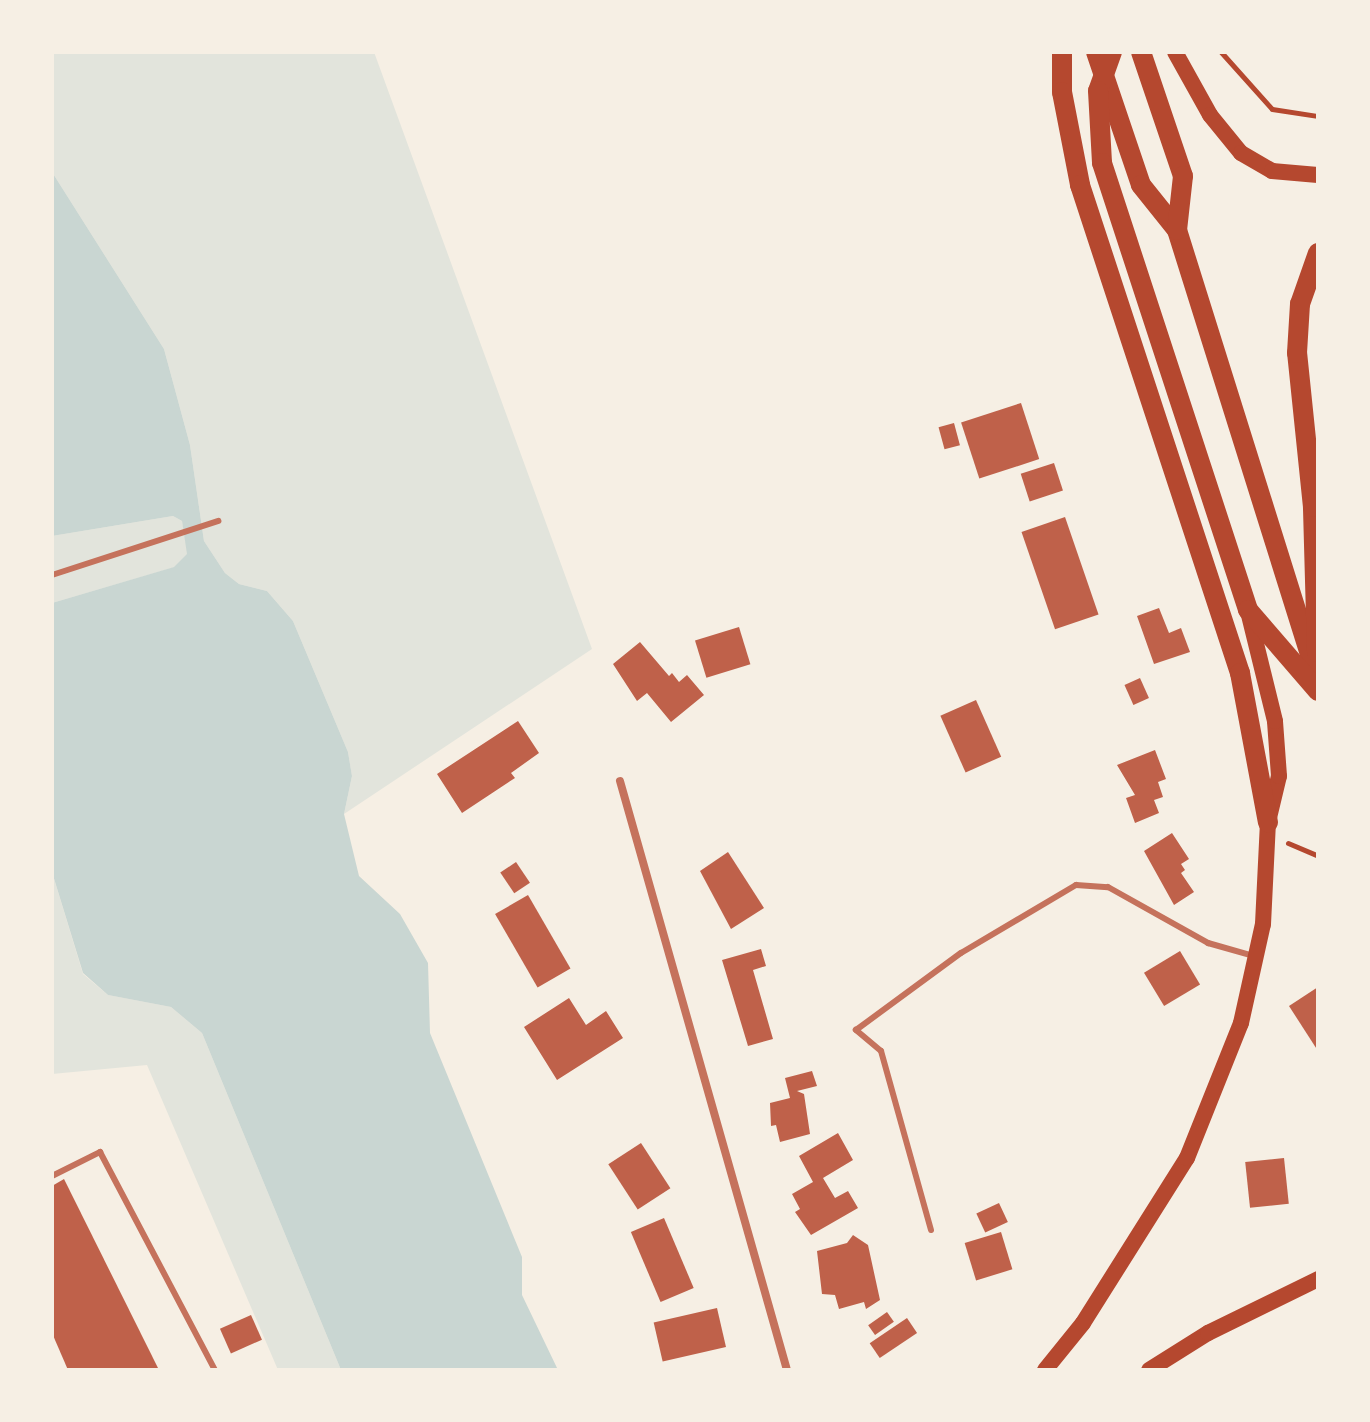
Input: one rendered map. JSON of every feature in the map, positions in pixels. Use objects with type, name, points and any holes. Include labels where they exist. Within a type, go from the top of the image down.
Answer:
[{"type":"main road","points":[[1062,52],[1062,92],[1080,185],[1240,673],[1268,822]]},
{"type":"main road","points":[[1096,52],[1141,185],[1177,230],[1318,680]]},
{"type":"main road","points":[[1045,1370],[1116,1273],[1187,1158],[1241,1023],[1257,957],[1268,822],[1279,776],[1279,747],[1248,610],[1098,143],[1098,91],[1112,52]]},
{"type":"main road","points":[[1141,52],[1183,176],[1177,230]]},
{"type":"main road","points":[[1175,52],[1233,146],[1272,171],[1311,175]]},
{"type":"main road","points":[[1318,253],[1300,304],[1297,353],[1313,507],[1318,668]]},
{"type":"main road","points":[[1248,610],[1318,691]]},
{"type":"main road","points":[[1149,1370],[1208,1333],[1318,1279]]},
{"type":"street","points":[[620,781],[787,1370]]},
{"type":"lane","points":[[52,575],[218,521]]},
{"type":"lane","points":[[931,1230],[881,1051],[856,1030],[961,953],[1076,885],[1108,887],[1208,943],[1257,957]]},
{"type":"lane","points":[[52,1176],[100,1152],[215,1370]]},
{"type":"path","points":[[1221,52],[1272,109],[1318,116]]},
{"type":"path","points":[[1288,843],[1318,856]]},
{"type":"shaded area","points":[[52,52],[374,52],[592,649],[344,814],[352,776],[348,752],[293,621],[267,591],[239,584],[225,573],[204,541],[190,445],[164,349],[52,172]]},
{"type":"shaded area","points":[[52,172],[164,349],[190,445],[204,541],[225,573],[239,584],[267,591],[293,621],[348,752],[352,776],[344,814],[359,876],[400,914],[428,963],[430,1033],[522,1257],[522,1295],[558,1370],[341,1370],[202,1033],[171,1007],[108,995],[83,973],[52,872],[52,603],[174,567],[187,554],[182,521],[173,516],[52,536]]},
{"type":"shaded area","points":[[173,516],[182,521],[188,554],[175,567],[52,603],[52,536]]},
{"type":"shaded area","points":[[52,872],[83,974],[108,995],[171,1007],[202,1033],[341,1370],[278,1370],[147,1065],[52,1074]]},
{"type":"building","points":[[1021,403],[1039,459],[979,479],[961,422]]},
{"type":"building","points":[[954,423],[960,445],[944,449],[939,427]]},
{"type":"building","points":[[1054,463],[1063,491],[1030,501],[1021,474]]},
{"type":"building","points":[[1065,517],[1099,614],[1055,629],[1022,532]]},
{"type":"building","points":[[1159,608],[1169,633],[1181,628],[1190,652],[1154,664],[1137,616]]},
{"type":"building","points":[[739,627],[750,664],[706,678],[695,640]]},
{"type":"building","points":[[640,642],[669,676],[672,673],[679,682],[687,675],[704,695],[671,722],[647,693],[637,701],[613,664]]},
{"type":"building","points":[[1140,678],[1149,698],[1133,705],[1124,685]]},
{"type":"building","points":[[976,700],[1001,757],[966,773],[940,716]]},
{"type":"building","points":[[518,721],[539,753],[511,773],[515,778],[462,813],[437,774]]},
{"type":"building","points":[[1155,750],[1166,779],[1158,782],[1163,797],[1154,800],[1159,813],[1135,823],[1126,798],[1135,795],[1117,765]]},
{"type":"building","points":[[1172,833],[1189,859],[1181,864],[1185,870],[1181,873],[1194,892],[1174,905],[1144,851]]},
{"type":"building","points":[[728,852],[764,908],[731,929],[700,871]]},
{"type":"building","points":[[516,862],[530,883],[514,893],[500,873]]},
{"type":"building","points":[[528,895],[570,969],[538,988],[495,914]]},
{"type":"building","points":[[761,949],[766,966],[753,970],[773,1039],[748,1046],[722,960]]},
{"type":"building","points":[[1180,951],[1200,984],[1164,1006],[1144,973]]},
{"type":"building","points":[[1318,987],[1318,1051],[1289,1006]]},
{"type":"building","points":[[569,998],[586,1025],[606,1011],[623,1038],[557,1080],[524,1027]]},
{"type":"building","points":[[812,1071],[817,1086],[797,1091],[804,1094],[810,1134],[780,1142],[776,1125],[771,1126],[770,1103],[790,1098],[785,1078]]},
{"type":"building","points":[[838,1133],[853,1160],[823,1178],[835,1198],[848,1191],[858,1208],[811,1235],[795,1212],[800,1209],[792,1194],[813,1182],[799,1156]]},
{"type":"building","points":[[641,1143],[670,1188],[638,1210],[608,1164]]},
{"type":"building","points":[[1284,1158],[1289,1204],[1250,1208],[1245,1162]]},
{"type":"building","points":[[64,1179],[159,1370],[68,1370],[52,1333],[52,1186]]},
{"type":"building","points":[[999,1203],[1008,1222],[985,1233],[976,1214]]},
{"type":"building","points":[[664,1218],[694,1288],[661,1302],[631,1232]]},
{"type":"building","points":[[1001,1232],[1012,1269],[976,1280],[965,1243]]},
{"type":"building","points":[[853,1235],[868,1245],[880,1300],[866,1309],[864,1302],[839,1309],[835,1295],[822,1294],[817,1251],[847,1243]]},
{"type":"building","points":[[717,1308],[726,1347],[663,1362],[654,1323]]},
{"type":"building","points":[[887,1312],[894,1322],[875,1335],[868,1325]]},
{"type":"building","points":[[251,1315],[262,1340],[231,1353],[220,1329]]},
{"type":"building","points":[[907,1318],[917,1333],[880,1358],[870,1343]]}]
